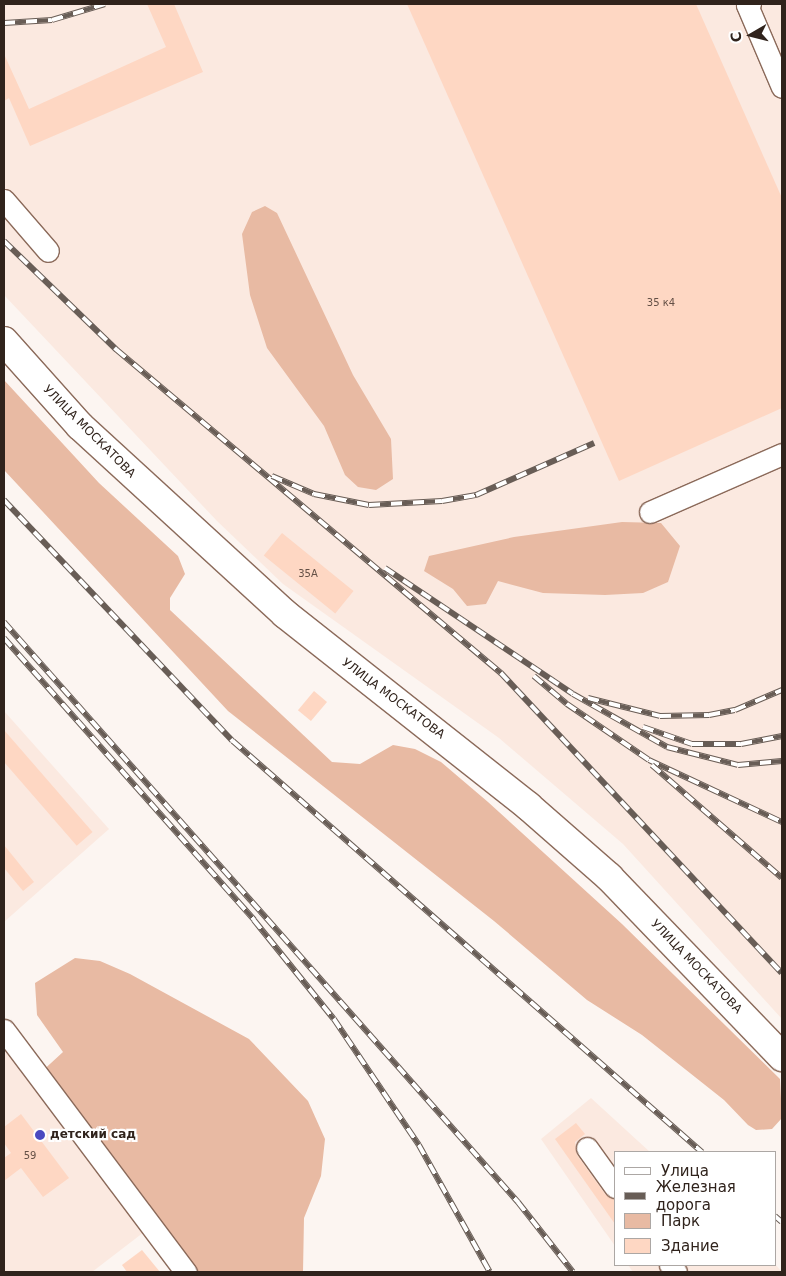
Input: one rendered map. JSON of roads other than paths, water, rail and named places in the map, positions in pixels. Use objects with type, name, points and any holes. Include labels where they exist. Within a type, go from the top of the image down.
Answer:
[{"type":"main road","name":"УЛИЦА МОСКАТОВА","points":[[4,341],[80,426],[285,614],[461,751],[609,877],[782,1057]]},
{"type":"street","points":[[750,4],[747,5],[782,86]]},
{"type":"street","points":[[4,200],[48,251]]},
{"type":"street","points":[[650,512],[782,454]]},
{"type":"street","points":[[4,1030],[186,1272]]},
{"type":"street","points":[[587,1148],[614,1186]]},
{"type":"railway","points":[[4,23],[52,20],[105,4]]},
{"type":"railway","points":[[4,241],[117,350],[501,673],[782,973]]},
{"type":"railway","points":[[272,476],[314,494],[369,505],[442,501],[476,495],[594,443]]},
{"type":"railway","points":[[4,500],[233,741],[701,1151]]},
{"type":"railway","points":[[385,568],[573,694],[667,747],[738,765],[782,761]]},
{"type":"railway","points":[[4,622],[518,1202],[573,1272]]},
{"type":"railway","points":[[4,638],[254,920],[334,1019],[419,1145],[490,1272]]},
{"type":"railway","points":[[534,676],[567,704],[649,760],[782,822]]},
{"type":"railway","points":[[588,698],[660,716],[709,715],[735,710],[782,690]]},
{"type":"railway","points":[[643,727],[692,744],[741,744],[782,736]]},
{"type":"railway","points":[[652,765],[782,878]]},
{"type":"railway","points":[[776,1217],[782,1222]]},
{"type":"place","name":"детский сад","points":[[40,1135]]}]
